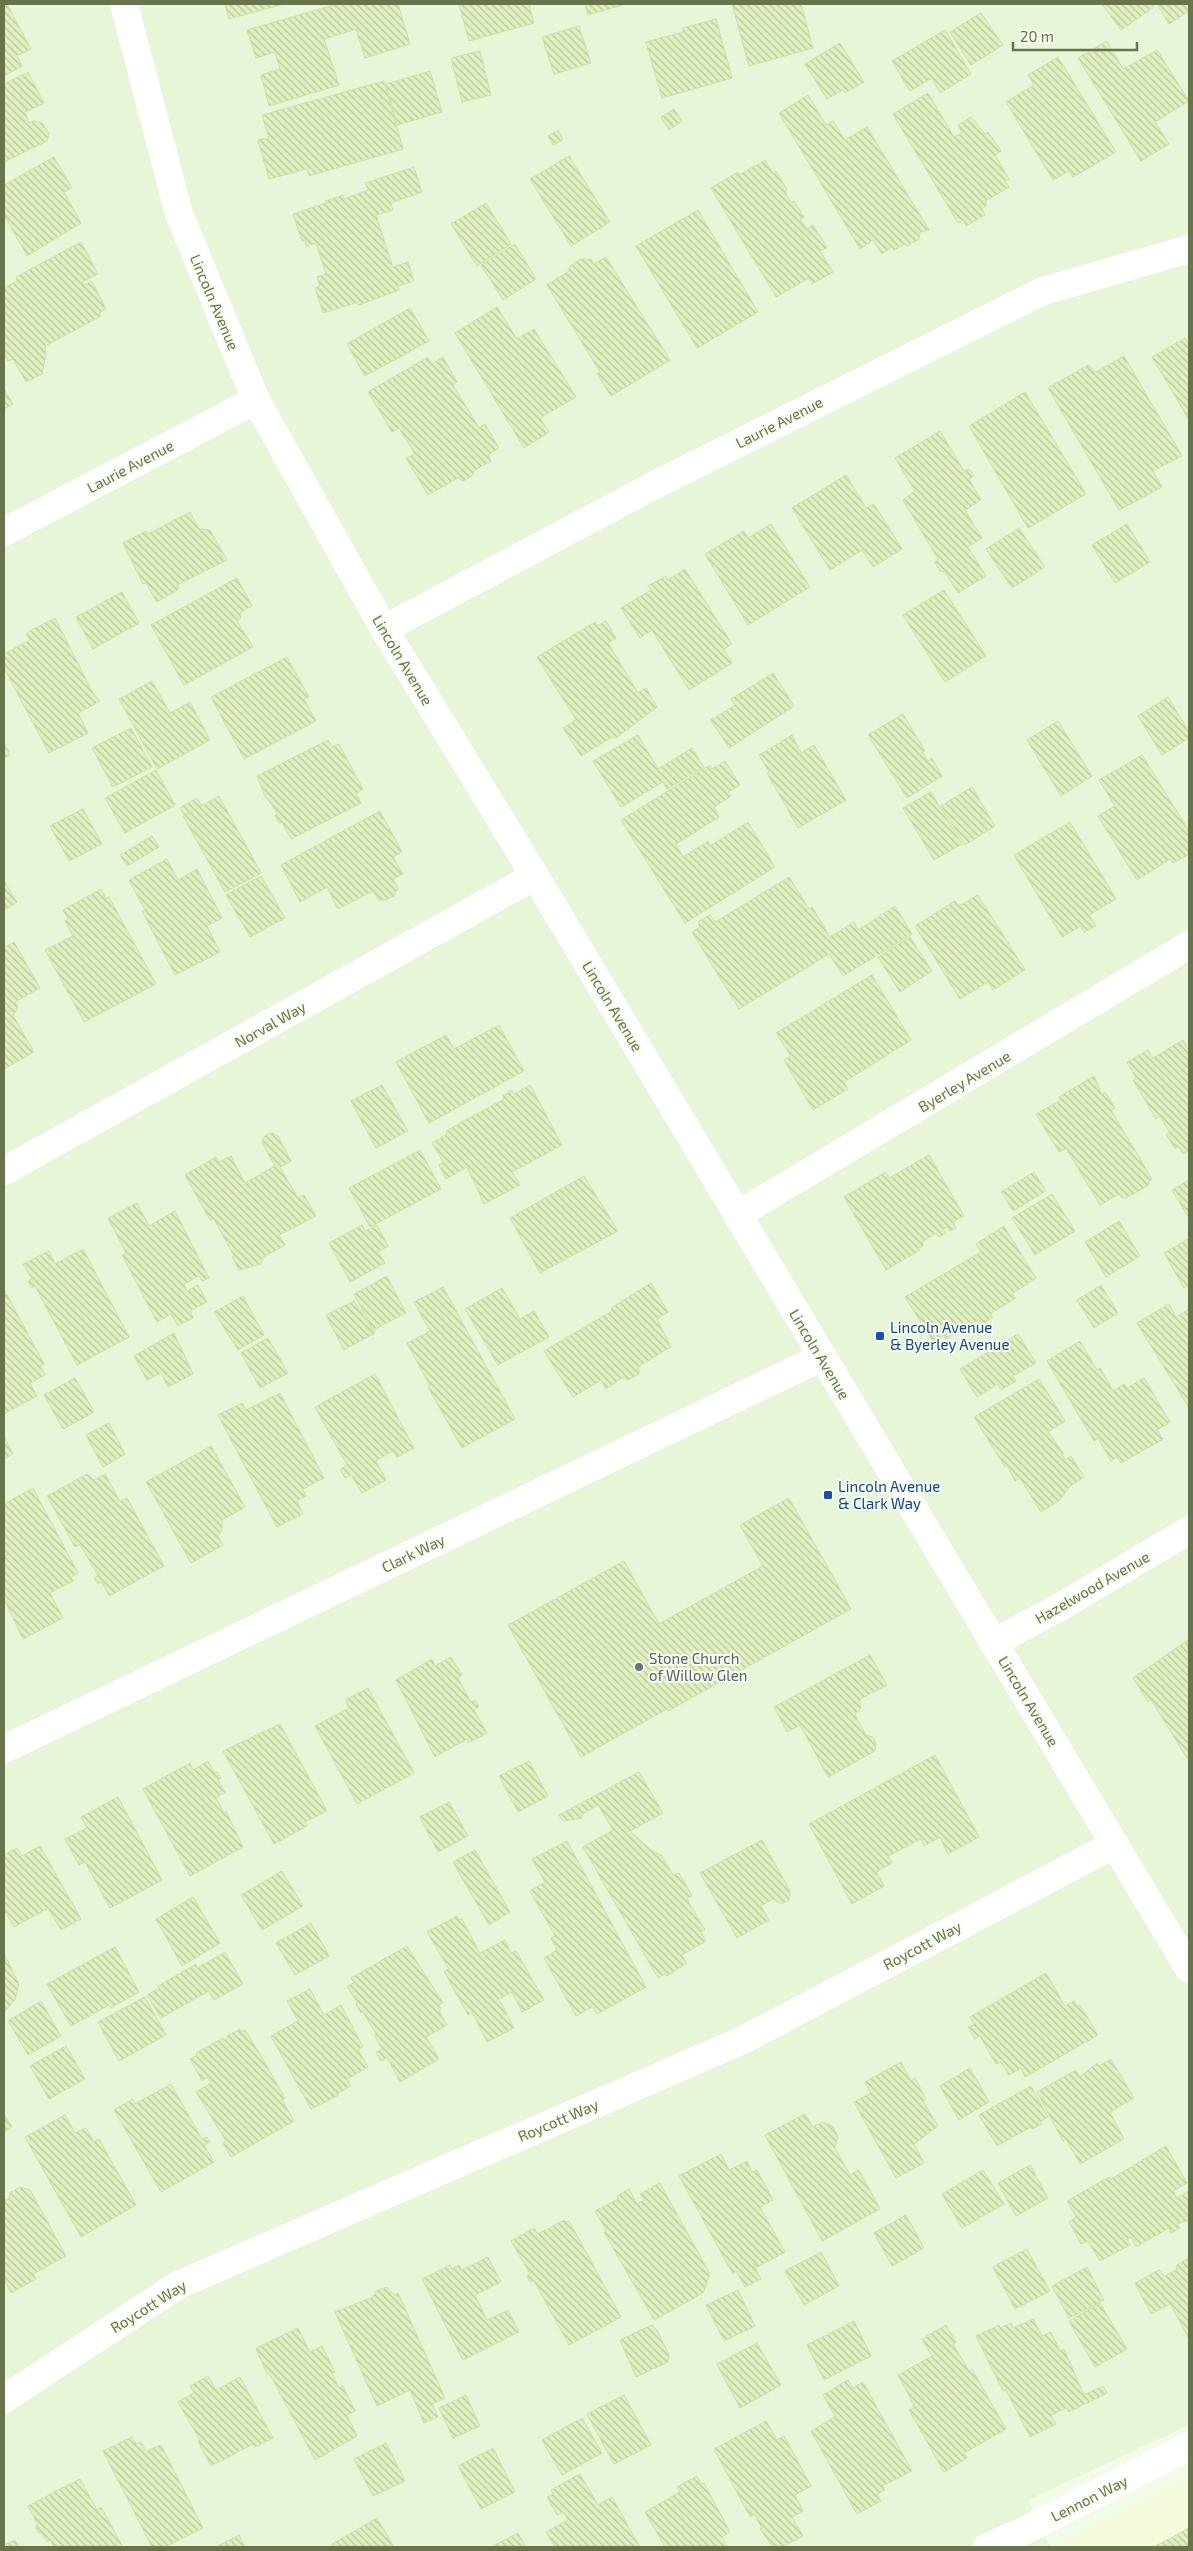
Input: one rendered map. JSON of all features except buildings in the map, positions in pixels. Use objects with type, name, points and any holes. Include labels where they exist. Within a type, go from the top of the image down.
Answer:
[{"type":"street","name":"Lincoln Avenue","points":[[124,4],[179,214],[256,400],[384,630],[535,876],[1189,1969]]},
{"type":"street","name":"Laurie Avenue","points":[[384,630],[647,489],[1043,291],[1189,249]]},
{"type":"street","name":"Laurie Avenue","points":[[4,532],[256,400]]},
{"type":"street","name":"Norval Way","points":[[4,1171],[535,876]]},
{"type":"street","name":"Byerley Avenue","points":[[737,1215],[1189,946]]},
{"type":"street","name":"Clark Way","points":[[4,1749],[822,1357]]},
{"type":"street","name":"Hazelwood Avenue","points":[[993,1643],[1060,1607],[1189,1530]]},
{"type":"street","name":"Roycott Way","points":[[4,2398],[178,2285],[743,2040],[1114,1844]]},
{"type":"street","name":"Lennon Way","points":[[987,2547],[1189,2446]]},
{"type":"shaded area","points":[[4,4],[1189,4],[1189,2425],[1028,2500],[1050,2547],[4,2547]]},
{"type":"shaded area","points":[[1189,2478],[1189,2547],[1052,2547]]},
{"type":"place","name":"Lincoln Avenue & Byerley Avenue","points":[[880,1336]]},
{"type":"place","name":"Lincoln Avenue & Clark Way","points":[[828,1495]]},
{"type":"place","name":"Stone Church of Willow Glen","points":[[639,1667]]}]
